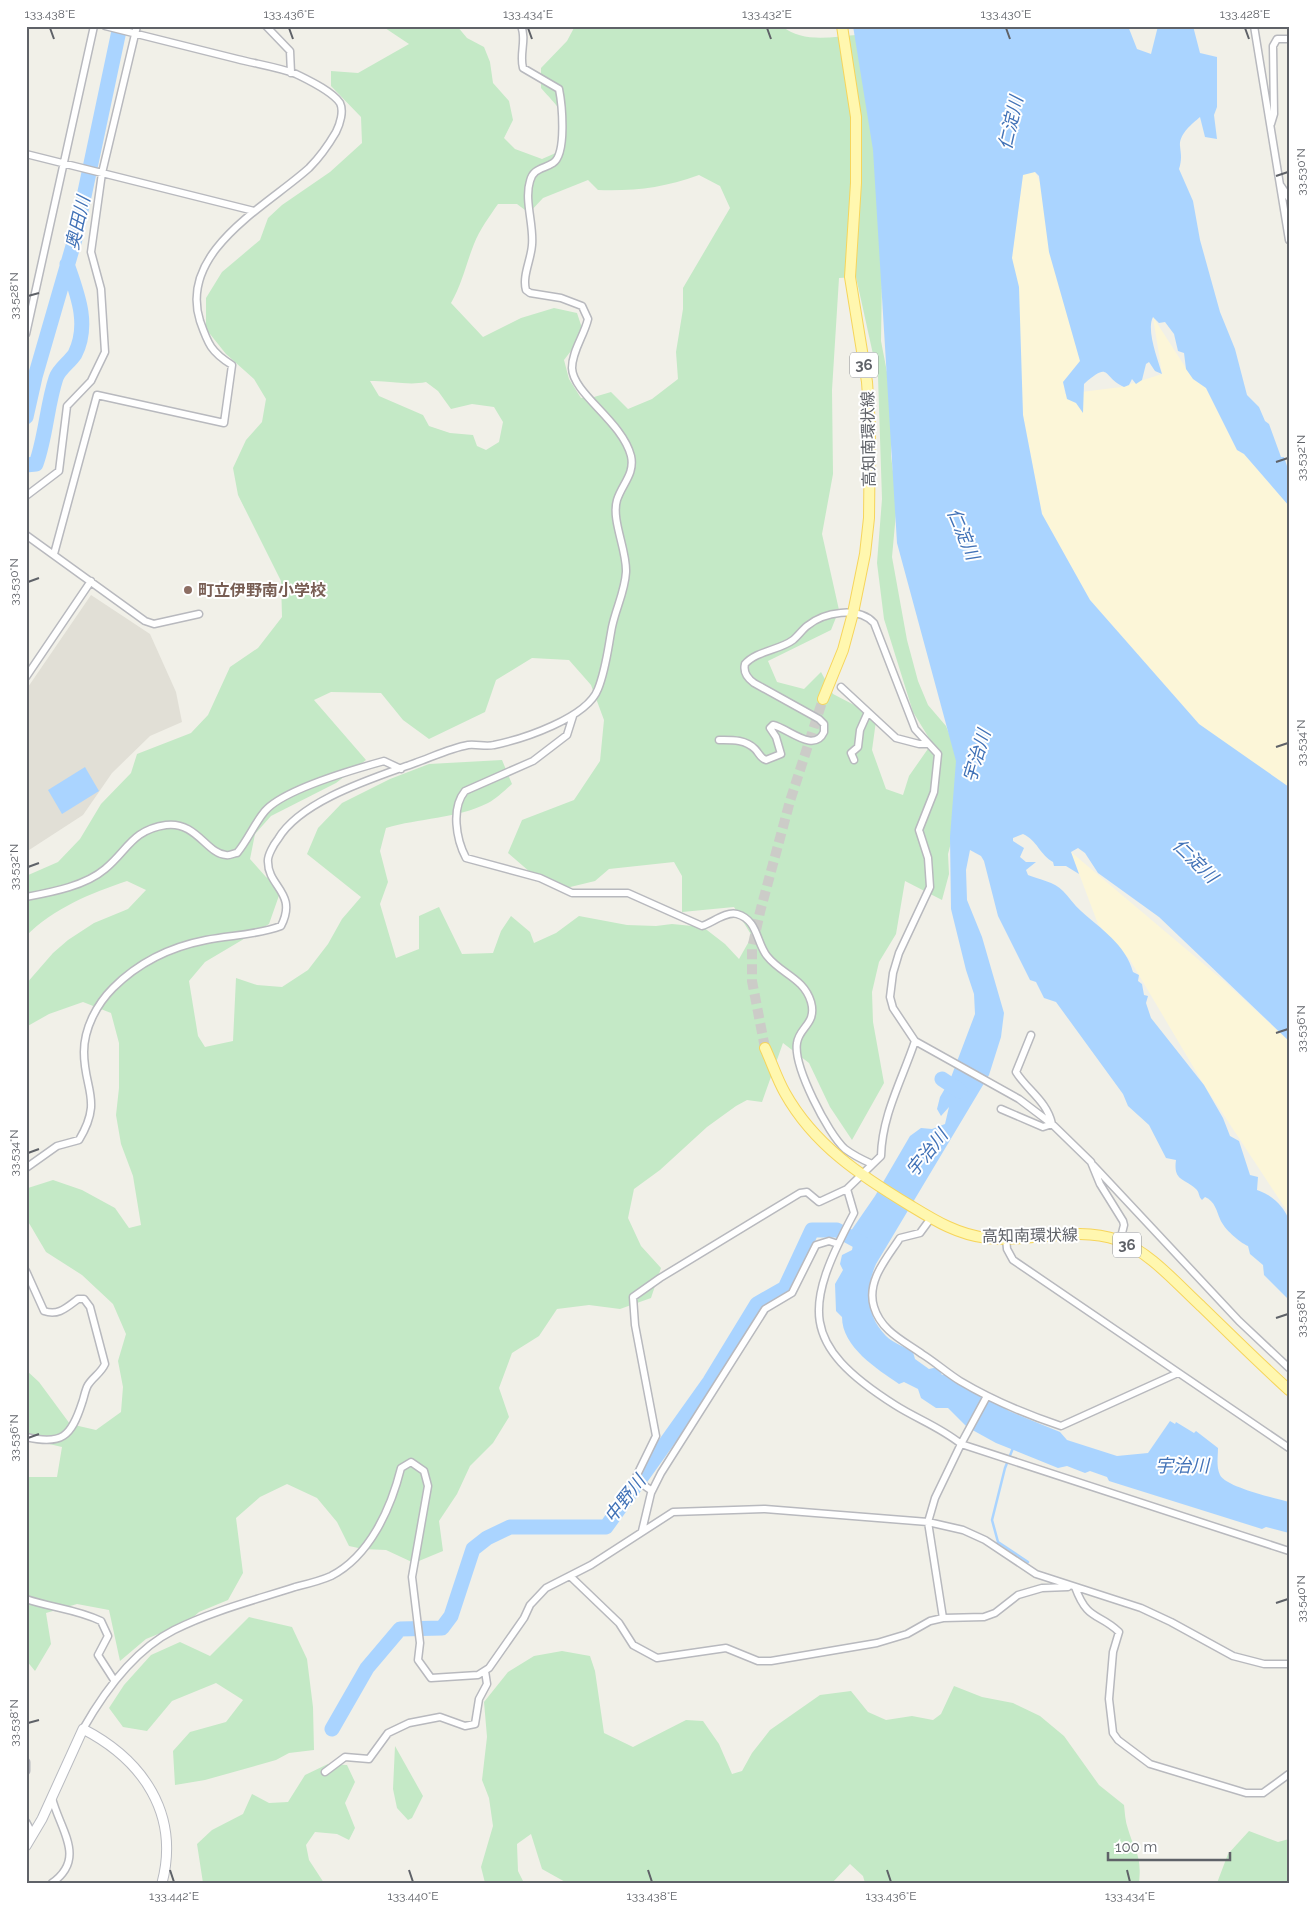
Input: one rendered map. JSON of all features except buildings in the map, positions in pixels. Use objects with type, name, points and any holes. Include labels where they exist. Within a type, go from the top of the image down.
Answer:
[{"type":"main road","name":"高知南環状線","points":[[823,699],[843,650],[853,613],[865,554],[869,518],[870,426],[867,382],[850,277],[857,133],[842,26]]},
{"type":"main road","name":"高知南環状線","points":[[765,1048],[785,1093],[809,1127],[824,1145],[872,1183],[955,1230],[986,1238],[1075,1233],[1097,1235],[1120,1241],[1139,1252],[1177,1283],[1289,1390]]},
{"type":"street","points":[[26,334],[94,26]]},
{"type":"street","points":[[54,554],[97,395],[224,423],[232,365],[218,357],[208,345],[198,314],[199,281],[208,259],[254,211],[310,167],[330,142],[342,116],[340,104],[325,89],[291,73],[105,26]]},
{"type":"street","points":[[26,496],[59,471],[66,406],[91,381],[105,352],[101,289],[91,252],[102,174],[130,54],[137,34],[137,26]]},
{"type":"street","points":[[266,26],[290,51],[291,73]]},
{"type":"street","points":[[26,1168],[57,1146],[79,1140],[87,1126],[90,1115],[91,1094],[84,1053],[86,1032],[105,996],[127,974],[152,956],[168,950],[206,940],[265,932],[281,926],[286,904],[283,891],[271,875],[267,861],[278,839],[291,822],[308,810],[336,796],[400,768],[468,746],[493,745],[573,716],[597,692],[626,571],[616,513],[617,500],[630,474],[632,464],[630,454],[619,430],[581,389],[573,377],[572,366],[575,352],[586,329],[588,319],[582,306],[561,298],[530,293],[526,290],[524,284],[532,239],[529,182],[537,170],[553,163],[558,158],[563,106],[558,90],[523,68],[521,60],[523,38],[521,26]]},
{"type":"street","points":[[1254,26],[1289,240]]},
{"type":"street","points":[[1270,128],[1274,114],[1273,46],[1276,39],[1289,39]]},
{"type":"street","points":[[26,154],[254,211]]},
{"type":"street","points":[[1280,185],[1289,198]]},
{"type":"street","points":[[26,535],[145,621],[154,624],[199,614]]},
{"type":"street","points":[[26,677],[91,582]]},
{"type":"street","points":[[719,740],[744,742],[754,748],[766,760],[781,754],[776,737],[770,728],[773,725],[811,742],[822,736],[824,724],[819,719],[754,683],[747,678],[744,667],[747,661],[794,640],[808,624],[828,615],[853,613],[869,618],[874,623],[915,729],[938,754],[934,792],[919,830],[928,858],[930,887],[899,953],[890,984],[892,1008],[915,1042],[1019,1099],[1052,1124],[1091,1162],[1239,1321],[1289,1368]]},
{"type":"street","points":[[841,687],[896,738],[919,744],[928,744]]},
{"type":"street","points":[[854,760],[851,753],[858,747],[860,730],[868,712]]},
{"type":"street","points":[[573,716],[567,735],[533,761],[465,791],[459,799],[456,810],[458,830],[466,858],[540,878],[572,893],[628,893],[702,926],[725,915],[735,914],[751,923],[765,953],[773,963],[800,982],[811,1003],[810,1022],[797,1042],[797,1056],[818,1112],[845,1149],[872,1164]]},
{"type":"street","points":[[26,898],[90,879],[106,869],[130,841],[142,833],[166,825],[176,825],[190,829],[218,852],[226,855],[237,853],[265,810],[280,800],[352,770],[384,761],[400,768]]},
{"type":"street","points":[[1031,1035],[1016,1072],[1041,1100],[1050,1115],[1052,1124]]},
{"type":"street","points":[[652,1491],[635,1480],[656,1436],[634,1325],[633,1297],[660,1278],[800,1193],[806,1192],[819,1202],[847,1189],[881,1156],[881,1138],[888,1111],[915,1042]]},
{"type":"street","points":[[1001,1109],[1043,1127],[1052,1124]]},
{"type":"street","points":[[1091,1162],[1100,1184],[1124,1226],[1120,1241]]},
{"type":"street","points":[[847,1189],[854,1213],[822,1281],[819,1323],[828,1348],[841,1365],[852,1375],[896,1406],[944,1430],[962,1442],[1002,1458],[1289,1551]]},
{"type":"street","points":[[931,1218],[920,1233],[900,1238],[878,1270],[874,1290],[874,1306],[883,1324],[893,1334],[986,1398],[1029,1416],[1061,1426],[1178,1373]]},
{"type":"street","points":[[1006,1238],[1007,1248],[1012,1260],[1289,1448]]},
{"type":"street","points":[[642,1531],[652,1491],[661,1473],[711,1398],[745,1338],[765,1309],[792,1293],[816,1245],[828,1241],[838,1244]]},
{"type":"street","points":[[26,1271],[44,1311],[52,1314],[63,1310],[78,1299],[84,1299],[90,1306],[104,1354],[105,1364],[102,1371],[88,1385],[71,1430],[60,1439],[46,1441],[26,1438]]},
{"type":"street","points":[[943,1618],[928,1522],[933,1501],[986,1398]]},
{"type":"street","points":[[26,1846],[52,1798],[83,1729],[114,1680],[157,1640],[173,1630],[201,1618],[331,1576],[345,1566],[357,1557],[378,1526],[393,1499],[401,1468],[411,1462],[424,1471],[428,1486],[412,1577],[419,1638],[418,1660],[431,1678],[478,1676],[485,1671],[524,1618],[530,1605],[553,1583],[570,1576],[613,1552],[673,1512],[766,1508],[928,1522],[973,1533],[1036,1574],[1141,1608],[1171,1622],[1232,1656],[1264,1664],[1289,1664]]},
{"type":"street","points":[[570,1576],[619,1623],[633,1645],[657,1658],[726,1648],[758,1661],[877,1643],[908,1634],[930,1621],[943,1618],[984,1617],[995,1613],[1018,1595],[1042,1588],[1075,1587]]},
{"type":"street","points":[[1075,1587],[1085,1609],[1094,1618],[1119,1632],[1113,1652],[1109,1699],[1113,1733],[1118,1740],[1150,1764],[1246,1793],[1263,1793],[1289,1774]]},
{"type":"street","points":[[26,1599],[44,1605],[72,1609],[101,1621],[108,1636],[98,1654],[114,1680]]},
{"type":"street","points":[[325,1772],[345,1758],[369,1759],[388,1733],[408,1723],[440,1717],[465,1726],[475,1724],[479,1699],[487,1684],[485,1671]]},
{"type":"street","points":[[83,1729],[132,1762],[147,1782],[165,1827],[166,1863],[162,1883]]},
{"type":"street","points":[[26,1762],[26,1770]]},
{"type":"street","points":[[52,1798],[69,1848],[70,1860],[67,1870],[52,1883]]},
{"type":"street","points":[[26,1822],[33,1835]]},
{"type":"shaded area","points":[[91,595],[150,634],[176,692],[182,722],[150,736],[112,773],[83,815],[26,852],[26,690]]},
{"type":"green space","points":[[359,26],[457,26],[467,38],[484,47],[490,62],[493,83],[509,101],[513,120],[504,138],[515,149],[542,159],[558,152],[564,131],[564,123],[560,111],[541,88],[541,68],[567,41],[575,26],[782,26],[798,35],[808,37],[827,38],[856,35],[868,62],[882,274],[881,341],[891,393],[891,456],[897,502],[892,557],[907,640],[918,681],[928,705],[946,726],[956,751],[962,774],[954,831],[948,854],[949,874],[942,900],[905,881],[896,934],[879,962],[872,992],[873,1022],[884,1083],[852,1140],[830,1107],[809,1063],[783,1043],[762,1102],[747,1100],[736,1106],[707,1127],[660,1170],[634,1189],[628,1218],[641,1246],[661,1268],[651,1298],[620,1309],[589,1305],[557,1309],[539,1336],[512,1353],[499,1388],[509,1417],[493,1443],[470,1466],[457,1494],[439,1521],[443,1551],[414,1563],[386,1550],[349,1546],[337,1522],[317,1498],[287,1484],[260,1497],[236,1518],[243,1573],[228,1600],[199,1612],[188,1622],[146,1639],[120,1661],[109,1610],[77,1604],[46,1613],[51,1644],[35,1671],[26,1660],[26,1477],[57,1477],[62,1447],[26,1437],[26,1370],[39,1382],[70,1424],[96,1430],[121,1412],[123,1387],[118,1361],[126,1334],[113,1304],[82,1275],[46,1252],[26,1218],[28,1188],[53,1180],[82,1190],[115,1208],[129,1228],[141,1225],[133,1176],[121,1144],[116,1115],[119,1088],[119,1043],[111,1013],[83,1002],[49,1014],[26,1027],[26,984],[53,953],[68,940],[94,923],[128,909],[146,890],[127,881],[100,891],[61,909],[26,936],[26,876],[58,862],[80,839],[101,804],[131,773],[137,754],[191,733],[208,715],[230,667],[258,648],[282,617],[281,581],[238,495],[233,468],[246,440],[262,422],[266,399],[254,379],[226,354],[206,329],[206,298],[222,272],[260,240],[268,218],[282,205],[330,172],[362,143],[361,117],[331,86],[331,71],[358,73],[409,44],[385,28]],"holes":[[[699,175],[720,186],[730,208],[683,288],[683,309],[676,352],[678,379],[652,399],[628,409],[611,392],[594,397],[581,398],[569,379],[564,360],[584,334],[577,313],[554,308],[521,318],[483,337],[451,303],[476,239],[498,204],[517,204],[529,213],[543,198],[588,180],[598,190],[649,188]],[[856,277],[878,377],[882,499],[877,563],[884,619],[913,712],[932,743],[909,776],[903,795],[886,789],[872,750],[876,721],[860,708],[833,694],[821,672],[804,689],[777,682],[768,661],[831,630],[839,610],[822,534],[833,474],[832,390],[839,278]],[[370,381],[426,382],[438,391],[451,409],[472,404],[494,407],[503,422],[499,442],[486,450],[477,446],[473,435],[450,433],[429,426],[423,415],[379,396]],[[532,658],[569,660],[591,685],[604,720],[600,761],[574,800],[522,820],[508,853],[530,872],[558,890],[595,881],[609,869],[674,862],[682,876],[682,912],[734,907],[752,936],[739,959],[725,944],[703,927],[672,924],[656,926],[627,925],[579,916],[556,933],[534,943],[530,932],[511,916],[501,931],[493,953],[462,954],[439,907],[419,916],[419,949],[396,958],[380,904],[388,882],[380,851],[386,828],[476,808],[491,801],[512,784],[502,760],[429,764],[390,779],[342,803],[318,828],[307,854],[361,897],[342,919],[328,944],[308,970],[282,987],[257,985],[236,978],[233,1041],[205,1047],[198,1036],[189,981],[205,962],[269,924],[282,887],[266,877],[250,859],[255,834],[271,816],[336,783],[366,760],[314,700],[331,692],[381,693],[403,720],[429,739],[485,712],[496,680]]]},
{"type":"green space","points":[[249,1617],[292,1627],[307,1659],[313,1707],[314,1750],[289,1753],[276,1760],[205,1780],[175,1785],[173,1751],[190,1732],[226,1722],[243,1700],[216,1683],[172,1701],[147,1731],[123,1727],[109,1708],[124,1685],[151,1655],[180,1642],[210,1656]]},
{"type":"green space","points":[[562,1651],[590,1656],[595,1671],[604,1733],[633,1747],[686,1720],[703,1721],[719,1744],[732,1774],[742,1771],[752,1753],[770,1730],[820,1695],[851,1691],[868,1712],[886,1720],[912,1716],[933,1720],[941,1714],[954,1686],[982,1697],[1013,1703],[1040,1716],[1064,1736],[1099,1785],[1124,1805],[1127,1826],[1139,1859],[1139,1883],[865,1883],[863,1876],[850,1864],[832,1883],[567,1883],[542,1869],[531,1834],[517,1844],[518,1871],[524,1883],[485,1883],[481,1867],[493,1826],[489,1798],[482,1780],[487,1737],[484,1702],[508,1672],[534,1656]]},
{"type":"green space","points":[[395,1746],[423,1796],[412,1818],[408,1820],[397,1808],[393,1789]]},
{"type":"green space","points":[[328,1764],[347,1765],[355,1782],[345,1803],[355,1828],[349,1840],[337,1834],[315,1832],[306,1845],[309,1860],[324,1883],[203,1883],[197,1844],[212,1830],[243,1814],[252,1794],[269,1803],[288,1802],[305,1775]]},
{"type":"green space","points":[[1249,1831],[1278,1842],[1289,1839],[1289,1883],[1217,1883],[1228,1854]]},
{"type":"sand","points":[[1035,172],[1040,182],[1080,361],[1063,382],[1065,394],[1121,387],[1162,374],[1153,317],[1193,379],[1206,388],[1237,450],[1244,454],[1289,506],[1289,793],[1199,724],[1090,600],[1042,514],[1023,415],[1012,257],[1023,174]]},
{"type":"sand","points":[[1071,852],[1225,982],[1289,1041],[1289,1214],[1204,1085],[1130,960],[1098,924]]},
{"type":"water","points":[[853,26],[1128,26],[1137,49],[1151,54],[1158,26],[1193,26],[1200,53],[1217,57],[1217,107],[1214,115],[1217,139],[1205,137],[1200,117],[1182,137],[1180,142],[1181,160],[1179,169],[1193,201],[1200,240],[1220,312],[1235,349],[1247,395],[1259,407],[1265,421],[1269,424],[1281,457],[1284,457],[1289,472],[1289,506],[1244,454],[1237,450],[1206,388],[1193,379],[1186,369],[1184,353],[1178,351],[1174,334],[1165,322],[1159,323],[1153,317],[1151,323],[1153,345],[1162,374],[1155,371],[1149,362],[1146,364],[1142,380],[1136,384],[1132,379],[1129,385],[1124,387],[1106,373],[1099,373],[1084,384],[1083,413],[1076,403],[1067,399],[1063,382],[1080,361],[1049,252],[1039,176],[1035,172],[1023,175],[1012,258],[1019,287],[1023,415],[1042,514],[1090,600],[1199,724],[1289,787],[1289,1041],[1159,917],[1098,873],[1085,853],[1078,848],[1071,852],[1079,874],[1066,866],[1054,866],[1053,862],[1045,856],[1032,840],[1023,834],[1013,838],[1013,841],[1024,848],[1020,857],[1026,862],[1036,862],[1026,870],[1028,875],[1060,888],[1078,909],[1112,938],[1125,953],[1133,972],[1139,975],[1138,981],[1142,984],[1144,995],[1148,996],[1146,1003],[1151,1018],[1204,1085],[1223,1118],[1230,1136],[1239,1141],[1250,1175],[1258,1177],[1257,1190],[1267,1194],[1276,1201],[1286,1213],[1290,1232],[1289,1300],[1264,1275],[1263,1265],[1250,1254],[1248,1246],[1228,1231],[1211,1201],[1205,1197],[1202,1200],[1192,1185],[1178,1176],[1176,1160],[1166,1158],[1149,1125],[1128,1106],[1123,1094],[1056,1002],[1044,998],[1036,982],[1030,980],[998,916],[984,861],[981,856],[970,850],[966,870],[967,900],[982,937],[1004,1013],[1001,1037],[989,1075],[876,1264],[870,1283],[869,1302],[874,1320],[886,1336],[913,1352],[915,1359],[929,1369],[938,1367],[942,1375],[948,1373],[1009,1411],[1060,1432],[1067,1440],[1117,1456],[1148,1453],[1170,1421],[1175,1424],[1176,1422],[1194,1433],[1196,1431],[1218,1448],[1218,1469],[1224,1479],[1251,1492],[1289,1502],[1289,1533],[1266,1527],[1262,1529],[1109,1481],[1107,1477],[1090,1471],[1085,1473],[1067,1466],[1058,1468],[996,1443],[967,1427],[948,1408],[936,1408],[921,1398],[918,1389],[904,1382],[899,1384],[871,1364],[848,1338],[842,1317],[836,1311],[835,1284],[843,1270],[840,1264],[842,1255],[852,1250],[853,1245],[846,1238],[875,1196],[910,1136],[921,1128],[932,1129],[945,1124],[949,1107],[941,1116],[937,1109],[940,1097],[950,1080],[975,1014],[974,994],[951,909],[950,837],[956,761],[897,543],[873,150]]},
{"type":"water","points":[[85,767],[99,791],[62,814],[48,790]]},
{"type":"waterway","name":"奥田川","points":[[26,417],[35,377],[75,239],[120,26]]},
{"type":"waterway","points":[[26,465],[36,464],[56,378],[75,354],[79,343],[82,320],[78,297],[67,264]]},
{"type":"waterway","points":[[942,1079],[960,1091]]},
{"type":"waterway","name":"中野川","points":[[332,1729],[367,1668],[400,1629],[442,1628],[451,1616],[473,1549],[487,1538],[510,1527],[606,1527],[710,1381],[757,1304],[785,1288],[812,1230],[837,1230],[865,1245]]},
{"type":"waterway","points":[[1013,1448],[1005,1468],[992,1520],[998,1542],[1028,1562]]},
{"type":"tunnel","points":[[765,1048],[752,981],[752,949],[790,801],[823,699]]},
{"type":"place","name":"町立伊野南小学校","points":[[188,590]]},
{"type":"water label","name":"仁淀川","points":[[1011,123]]},
{"type":"water label","name":"仁淀川","points":[[963,534]]},
{"type":"water label","name":"宇治川","points":[[977,756]]},
{"type":"water label","name":"仁淀川","points":[[1195,861]]},
{"type":"water label","name":"宇治川","points":[[927,1153]]},
{"type":"water label","name":"宇治川","points":[[1182,1466]]}]
